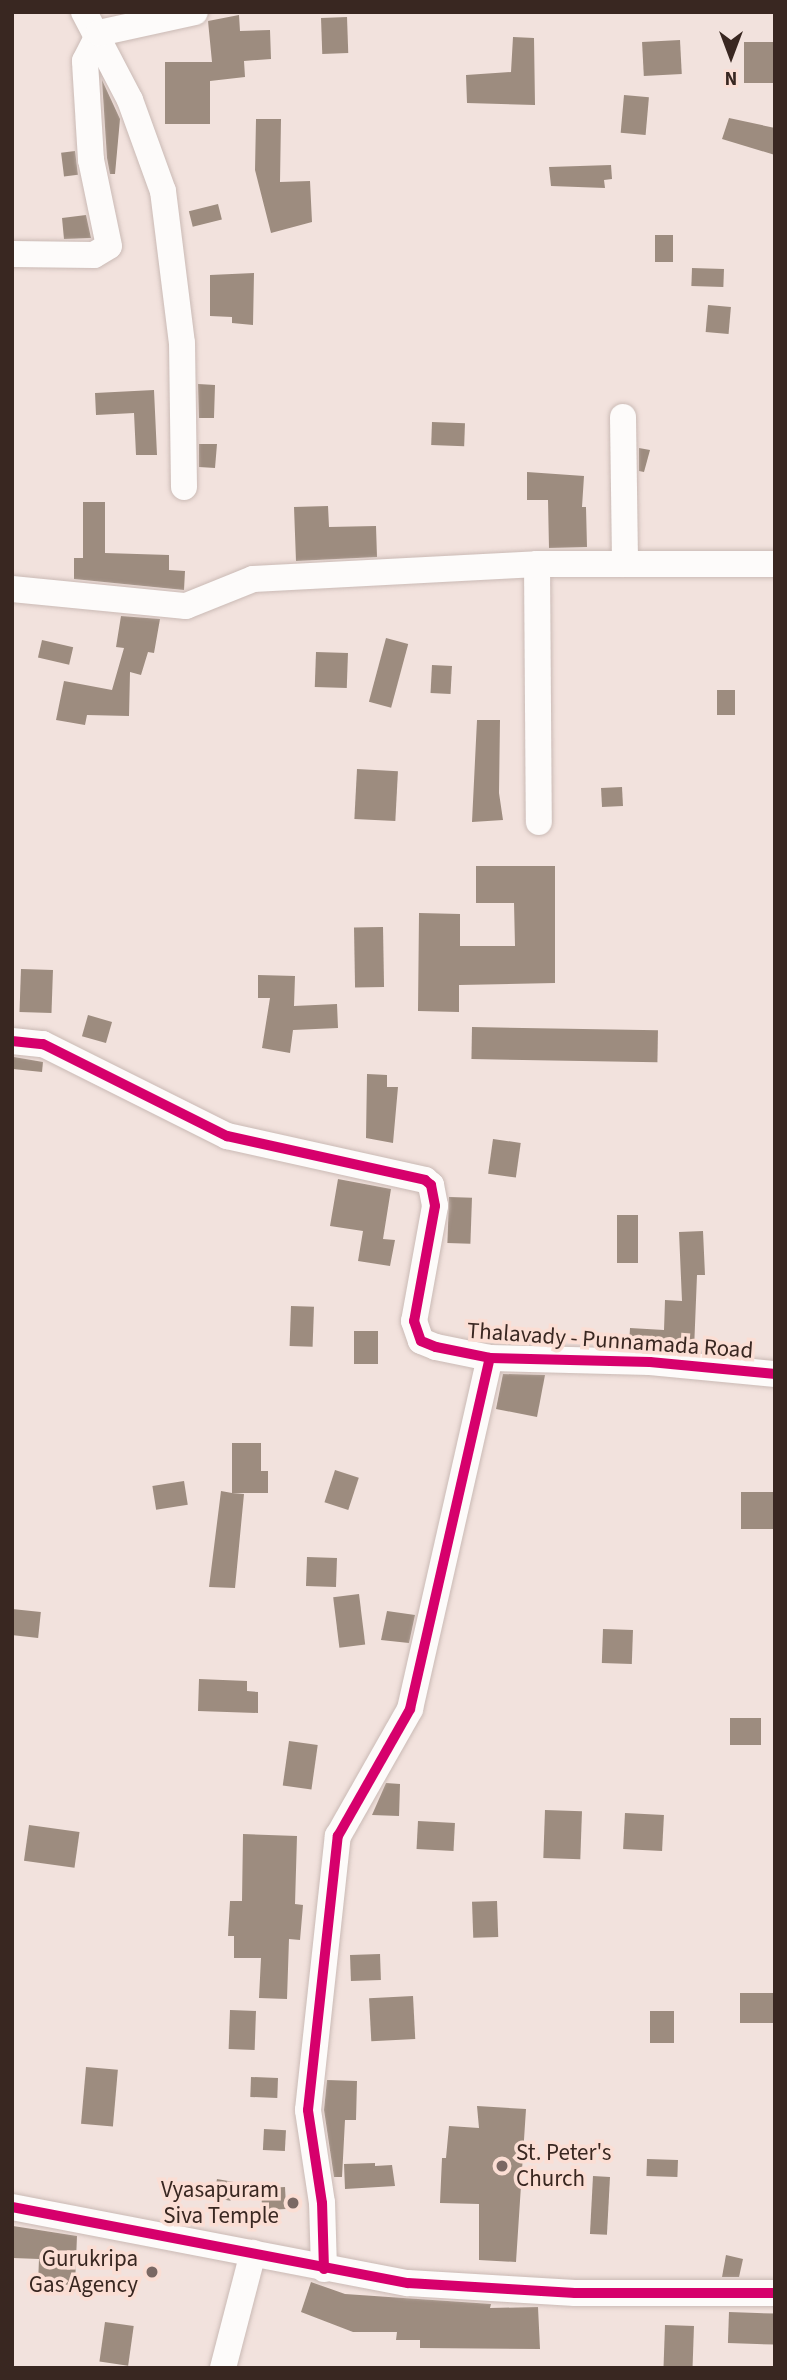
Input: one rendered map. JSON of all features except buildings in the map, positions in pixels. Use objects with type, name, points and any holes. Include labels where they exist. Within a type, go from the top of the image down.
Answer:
[{"type":"street","points":[[92,23],[195,12]]},
{"type":"street","points":[[12,254],[94,254],[109,247],[91,160],[85,61],[92,23]]},
{"type":"street","points":[[92,23],[130,100],[163,191],[182,343],[184,487]]},
{"type":"street","points":[[623,417],[625,564]]},
{"type":"street","points":[[537,564],[539,822]]},
{"type":"street","points":[[12,589],[186,606],[253,579],[537,564],[775,564]]},
{"type":"street","name":"Thalavady - Punnamada Road","points":[[12,1041],[43,1044],[227,1136],[425,1180],[431,1185],[435,1206],[416,1329],[421,1341],[436,1347],[490,1358],[650,1362],[775,1374]]},
{"type":"street","points":[[324,2269],[323,2203],[308,2110],[338,1836],[410,1709],[490,1358]]},
{"type":"street","points":[[12,2207],[408,2283],[575,2292],[775,2293]]},
{"type":"street","points":[[223,2368],[253,2253]]},
{"type":"cycle path","points":[[12,1041],[43,1044],[227,1136],[425,1180],[431,1185],[435,1206],[414,1321],[421,1341],[436,1347],[490,1358],[650,1362],[775,1374]]},
{"type":"cycle path","points":[[324,2269],[322,2203],[308,2110],[338,1836],[410,1709],[490,1358]]},
{"type":"cycle path","points":[[12,2207],[408,2283],[575,2293],[775,2293]]},
{"type":"place","name":"St. Peter's Church","points":[[502,2166]]},
{"type":"place","name":"Vyasapuram Siva Temple","points":[[293,2203]]},
{"type":"place","name":"Gurukripa Gas Agency","points":[[152,2272]]}]
